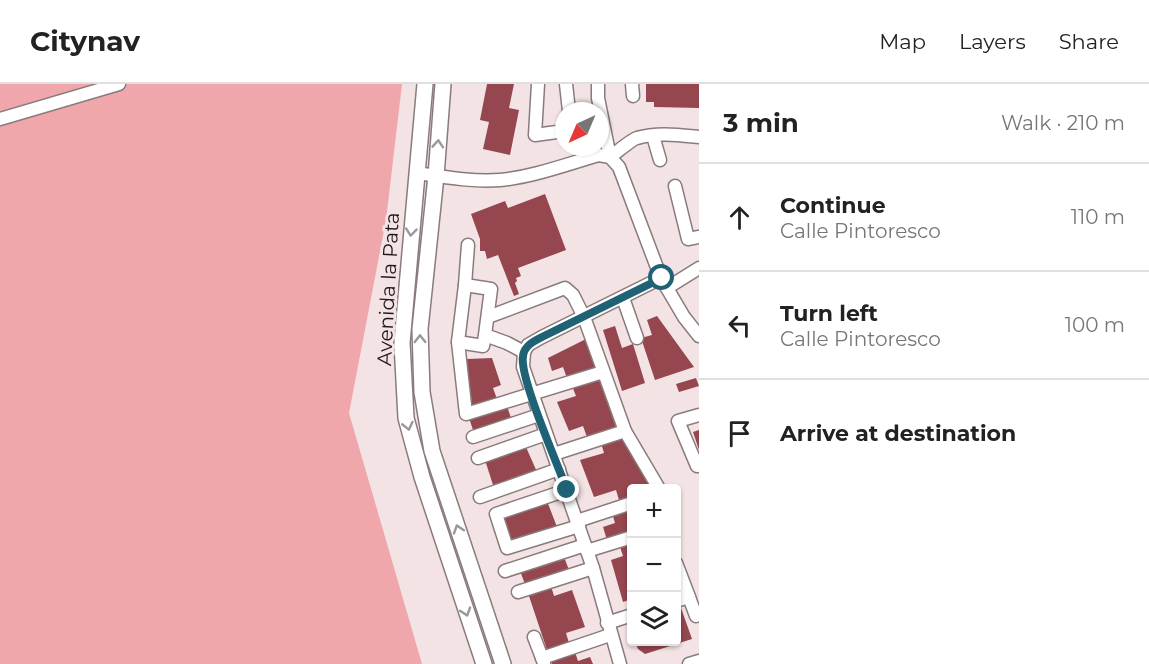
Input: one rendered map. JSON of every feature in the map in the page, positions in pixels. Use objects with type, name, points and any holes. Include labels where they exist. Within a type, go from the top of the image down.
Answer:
[{"type":"main road","name":"Avenida la Pata","points":[[425,84],[402,343],[406,418],[422,477],[484,664]]},
{"type":"main road","name":"Avenida la Pata","points":[[442,84],[436,176],[420,329],[422,392],[432,450],[503,664]]},
{"type":"street","points":[[0,118],[118,84]]},
{"type":"street","points":[[538,84],[534,135],[555,132]]},
{"type":"street","points":[[566,84],[568,102]]},
{"type":"street","points":[[598,84],[598,98],[610,157],[619,167],[664,283],[699,336]]},
{"type":"street","points":[[417,173],[479,180],[509,179],[599,155],[610,157],[635,138],[675,134],[699,137]]},
{"type":"street","points":[[654,136],[660,160]]},
{"type":"street","points":[[675,186],[688,239],[699,237]]},
{"type":"street","points":[[468,245],[458,342],[466,414],[603,372]]},
{"type":"street","points":[[620,664],[578,523],[523,368],[524,352],[535,340],[623,298],[699,268]]},
{"type":"street","points":[[458,342],[483,346],[488,317],[491,289],[465,285]]},
{"type":"street","points":[[488,317],[565,288],[573,295],[584,317],[625,431],[656,484]]},
{"type":"street","points":[[623,298],[637,338]]},
{"type":"street","points":[[485,335],[524,352]]},
{"type":"street","points":[[473,437],[539,414]]},
{"type":"street","points":[[697,466],[678,421],[699,415]]},
{"type":"street","points":[[554,454],[625,431]]},
{"type":"street","points":[[478,458],[546,434]]},
{"type":"street","points":[[480,497],[559,469]]},
{"type":"street","points":[[567,490],[496,514],[507,548],[627,505]]},
{"type":"street","points":[[505,571],[628,538]]},
{"type":"street","points":[[518,592],[592,568]]},
{"type":"street","points":[[681,576],[696,616]]},
{"type":"street","points":[[681,599],[689,597]]},
{"type":"street","points":[[534,638],[543,661],[627,618]]},
{"type":"street","points":[[689,664],[699,661]]},
{"type":"shaded area","points":[[0,84],[402,84],[386,220],[349,413],[422,664],[0,664]]},
{"type":"building","points":[[487,84],[514,84],[509,108],[519,110],[510,155],[483,149],[489,122],[480,120]]},
{"type":"building","points":[[646,84],[699,84],[699,108],[654,107],[654,102],[646,102]]},
{"type":"building","points":[[545,194],[566,250],[518,268],[521,276],[516,278],[515,283],[519,294],[514,296],[498,255],[487,259],[485,251],[480,251],[480,239],[471,214],[505,201],[508,208]]},
{"type":"building","points":[[657,316],[694,367],[655,380],[641,338],[652,335],[647,320]]},
{"type":"building","points":[[615,326],[622,348],[633,344],[645,383],[622,391],[603,330]]},
{"type":"building","points":[[586,339],[596,368],[567,378],[563,367],[552,371],[548,358]]},
{"type":"building","points":[[492,358],[501,385],[493,388],[497,399],[474,406],[469,403],[467,359]]},
{"type":"building","points":[[598,377],[616,427],[587,437],[583,426],[569,431],[557,402],[576,396],[572,386]]},
{"type":"building","points":[[696,378],[699,386],[679,392],[676,384]]},
{"type":"building","points":[[507,406],[511,418],[473,430],[469,418]]},
{"type":"building","points":[[699,430],[699,450],[693,432]]},
{"type":"building","points":[[622,436],[649,484],[627,484],[627,498],[619,500],[616,490],[594,497],[580,460],[604,453],[601,443]]},
{"type":"building","points":[[526,447],[537,472],[493,485],[485,460]]},
{"type":"building","points":[[547,501],[557,527],[510,541],[502,515]]},
{"type":"building","points":[[627,508],[627,534],[607,540],[603,527],[615,523],[612,513]]},
{"type":"building","points":[[627,545],[627,601],[623,602],[611,560],[623,556],[620,547]]},
{"type":"building","points":[[564,557],[569,570],[525,584],[520,571]]},
{"type":"building","points":[[551,586],[554,596],[572,590],[585,627],[566,633],[569,643],[547,650],[528,593]]},
{"type":"building","points":[[681,608],[692,639],[681,643]]},
{"type":"building","points":[[637,646],[670,646],[645,654]]},
{"type":"building","points":[[575,652],[578,661],[590,657],[593,664],[552,664],[551,661]]},
{"type":"route","points":[[567,490],[531,394],[523,368],[524,352],[535,340],[662,278]]}]
